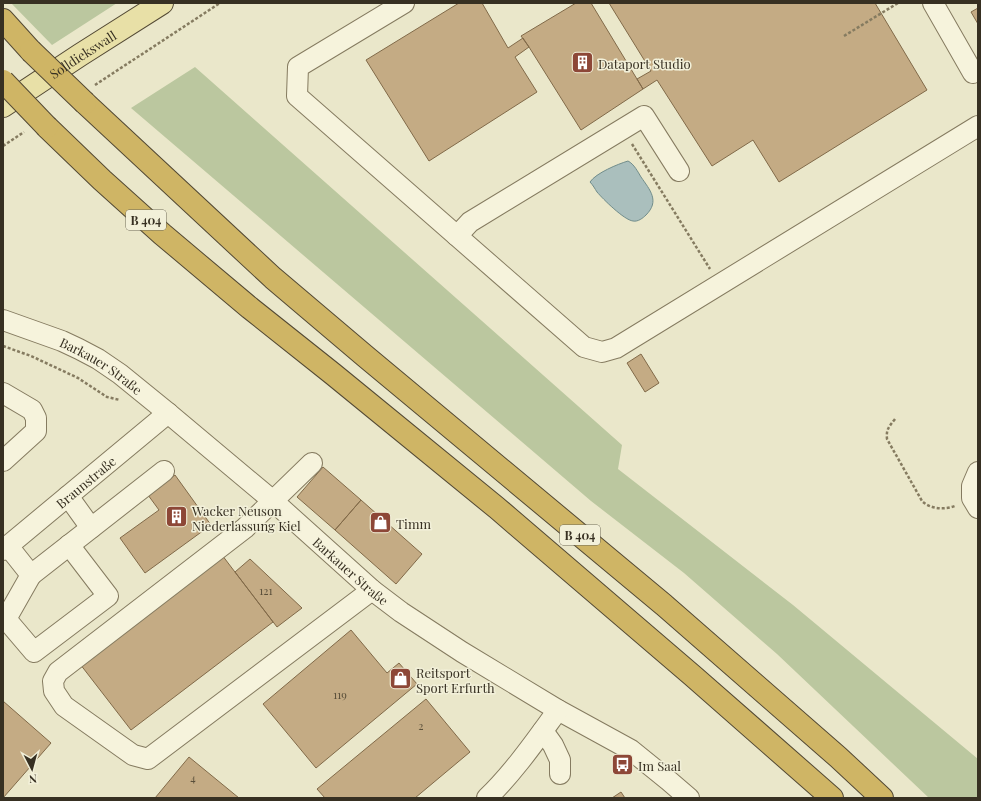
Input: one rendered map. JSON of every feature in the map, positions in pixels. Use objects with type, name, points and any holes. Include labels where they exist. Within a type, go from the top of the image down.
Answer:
[{"type":"highway","name":"B 404","points":[[3,20],[31,51],[90,94],[273,278],[364,356],[664,605],[838,757],[882,798]]},
{"type":"highway","name":"B 404","points":[[3,81],[38,128],[102,180],[162,234],[250,308],[497,508],[693,676],[832,798]]},
{"type":"main road","name":"Solldiekswall","points":[[3,106],[162,3]]},
{"type":"street","points":[[404,3],[298,67],[297,96],[584,347],[602,352],[616,348],[978,126]]},
{"type":"street","points":[[933,3],[973,73]]},
{"type":"street","points":[[457,236],[470,222],[644,116],[679,171]]},
{"type":"street","name":"Barkauer Straße","points":[[3,320],[62,341],[98,359],[120,374],[273,500],[372,590],[401,612],[462,652],[558,710],[631,750],[689,798]]},
{"type":"street","points":[[3,394],[32,410],[36,418],[36,431],[3,461]]},
{"type":"street","name":"Braunstraße","points":[[5,548],[168,413]]},
{"type":"street","points":[[312,463],[245,528],[58,672],[53,681],[54,691],[64,706],[134,755],[148,759],[372,590]]},
{"type":"street","points":[[69,545],[108,596],[34,652],[6,619],[31,575],[69,545],[164,472]]},
{"type":"street","points":[[975,503],[972,486],[978,472]]},
{"type":"street","points":[[68,496],[91,528]]},
{"type":"street","points":[[5,548],[31,575]]},
{"type":"street","points":[[487,798],[509,775],[558,710]]},
{"type":"street","points":[[543,731],[553,745],[560,760],[560,774]]},
{"type":"path","points":[[90,94],[220,3]]},
{"type":"path","points":[[844,36],[898,3]]},
{"type":"path","points":[[3,146],[38,128]]},
{"type":"path","points":[[623,129],[719,284]]},
{"type":"path","points":[[3,346],[31,356],[78,378],[106,396],[120,400]]},
{"type":"path","points":[[895,419],[887,429],[887,439],[922,501],[926,505],[933,508],[943,509],[975,503]]},
{"type":"green space","points":[[11,3],[117,3],[52,45]]},
{"type":"green space","points":[[195,67],[622,445],[618,469],[793,605],[978,759],[978,798],[929,798],[777,654],[684,573],[591,501],[131,108]]},
{"type":"shaded area","points":[[628,161],[634,166],[648,186],[653,200],[650,210],[646,215],[637,221],[629,220],[614,209],[597,192],[590,182],[602,172]]},
{"type":"building","points":[[459,3],[482,3],[508,48],[523,38],[529,47],[515,57],[537,92],[429,161],[366,60]]},
{"type":"building","name":"Dataport Studio","points":[[576,3],[591,3],[643,89],[581,130],[521,36]]},
{"type":"building","points":[[609,3],[875,3],[927,90],[779,182],[753,140],[712,166],[657,80],[643,89],[637,79],[651,71]]},
{"type":"building","points":[[978,8],[978,24],[971,12]]},
{"type":"building","points":[[641,354],[659,383],[645,392],[627,363]]},
{"type":"building","points":[[323,467],[361,500],[335,530],[297,497]]},
{"type":"building","name":"Wacker Neuson Niederlassung Kiel","points":[[175,475],[211,525],[145,573],[120,538],[159,510],[148,495]]},
{"type":"building","points":[[361,500],[422,554],[396,584],[335,530]]},
{"type":"building","points":[[222,555],[273,622],[131,730],[80,664]]},
{"type":"building","points":[[250,559],[302,608],[277,627],[235,572]]},
{"type":"building","points":[[351,630],[387,673],[399,663],[417,684],[316,768],[263,704]]},
{"type":"building","points":[[426,699],[470,752],[415,798],[325,798],[317,789]]},
{"type":"building","points":[[3,701],[51,743],[3,798]]},
{"type":"building","points":[[189,757],[239,798],[155,798]]},
{"type":"building","points":[[621,792],[625,798],[612,798]]},
{"type":"place","name":"Dataport Studio","points":[[583,63]]},
{"type":"place","name":"Wacker Neuson Niederlassung Kiel","points":[[177,517]]},
{"type":"place","name":"Timm","points":[[380,523]]},
{"type":"place","name":"Reitsport Sport Erfurth","points":[[401,679]]},
{"type":"place","name":"Im Saal","points":[[622,765]]}]
